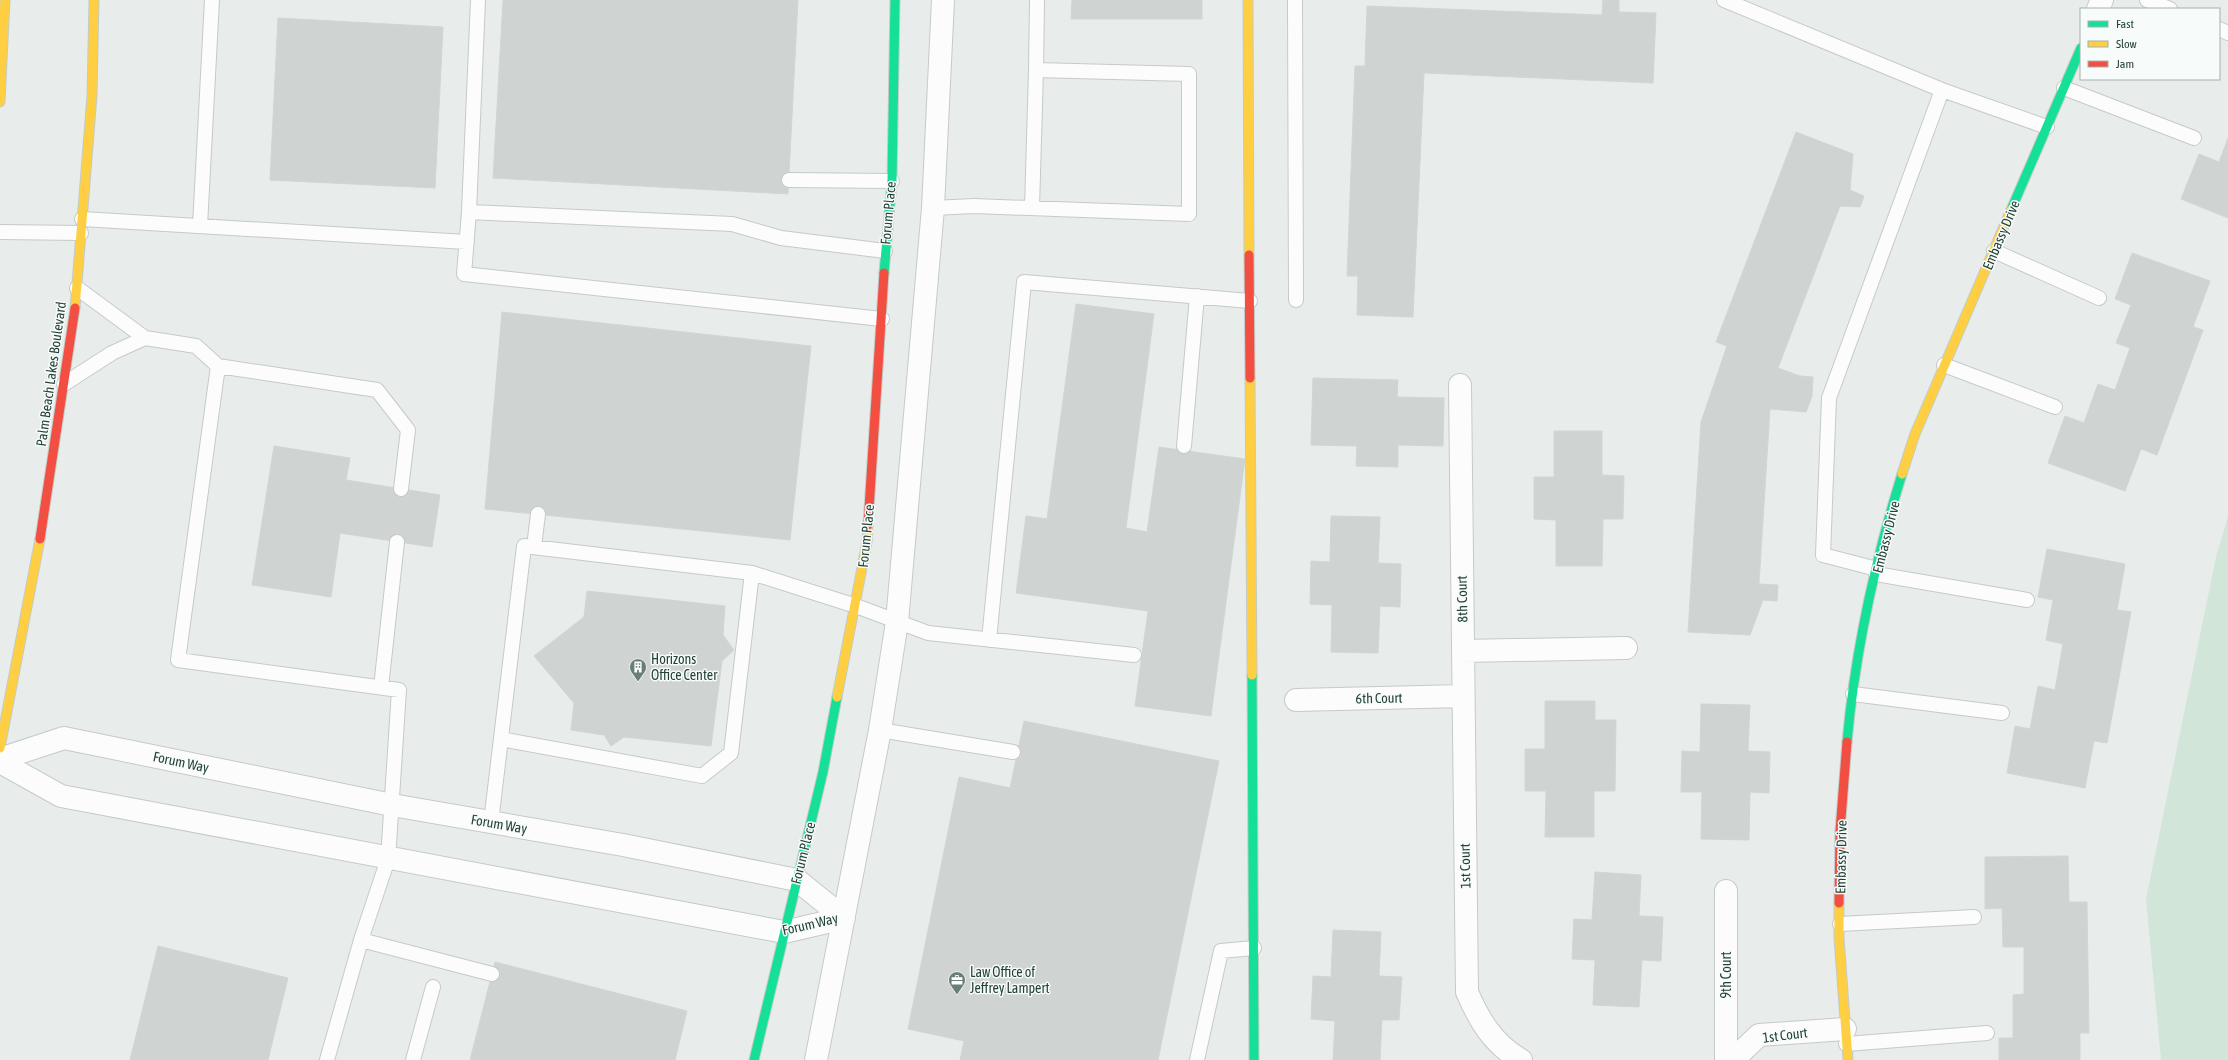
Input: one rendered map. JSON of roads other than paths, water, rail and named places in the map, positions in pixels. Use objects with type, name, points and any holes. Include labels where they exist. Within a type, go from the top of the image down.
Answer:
[{"type":"street","points":[[0,102],[5,0]]},
{"type":"street","name":"Palm Beach Lakes Boulevard","points":[[0,748],[37,556],[74,327],[92,96],[94,0]]},
{"type":"street","name":"Forum Place","points":[[754,1060],[823,772],[831,719],[856,606],[867,542],[882,319],[885,250],[892,181],[894,0]]},
{"type":"street","points":[[816,1060],[880,730],[897,622],[933,208],[943,0]]},
{"type":"street","points":[[1248,0],[1254,1060]]},
{"type":"street","name":"Embassy Drive","points":[[1848,1060],[1840,924],[1840,831],[1849,724],[1865,618],[1890,514],[1915,434],[2080,50]]},
{"type":"street","name":"8th Court","points":[[1460,385],[1463,651]]},
{"type":"street","points":[[1463,651],[1626,648]]},
{"type":"street","name":"1st Court","points":[[1463,651],[1467,992],[1476,1014],[1508,1057]]},
{"type":"street","name":"6th Court","points":[[1296,700],[1463,696]]},
{"type":"street","name":"Forum Way","points":[[0,760],[64,738],[392,805],[623,845],[796,880],[844,918]]},
{"type":"street","name":"Forum Way","points":[[0,760],[61,796],[388,859],[784,932],[844,918]]},
{"type":"street","name":"9th Court","points":[[1726,891],[1726,1060]]},
{"type":"street","name":"1st Court","points":[[1733,1060],[1760,1035],[1846,1037]]},
{"type":"lane","points":[[200,226],[212,0]]},
{"type":"lane","points":[[478,0],[469,212],[464,274],[882,319]]},
{"type":"lane","points":[[1032,208],[1037,0]]},
{"type":"lane","points":[[1295,0],[1296,300]]},
{"type":"lane","points":[[1724,0],[1942,90],[2047,127]]},
{"type":"lane","points":[[2147,0],[2167,8]]},
{"type":"lane","points":[[933,208],[974,206],[1189,214],[1189,74],[1036,70]]},
{"type":"lane","points":[[2064,88],[2194,138]]},
{"type":"lane","points":[[1942,90],[1829,398],[1823,555],[1877,572],[2027,600]]},
{"type":"lane","points":[[789,180],[892,181]]},
{"type":"lane","points":[[469,212],[732,224],[781,238],[885,250]]},
{"type":"lane","points":[[82,219],[467,242]]},
{"type":"lane","points":[[0,232],[81,233]]},
{"type":"lane","points":[[1994,251],[2099,298]]},
{"type":"lane","points":[[989,640],[1024,282],[1250,301]]},
{"type":"lane","points":[[77,288],[145,338],[196,346],[218,366],[377,390],[408,430],[402,489]]},
{"type":"lane","points":[[1184,446],[1196,296]]},
{"type":"lane","points":[[64,384],[112,353],[145,338]]},
{"type":"lane","points":[[1944,365],[2055,407]]},
{"type":"lane","points":[[218,366],[178,660],[399,690],[388,859],[361,940],[331,1058]]},
{"type":"lane","points":[[534,547],[538,514]]},
{"type":"lane","points":[[380,687],[397,542]]},
{"type":"lane","points":[[491,822],[524,546],[752,573],[856,606],[928,633],[1134,655]]},
{"type":"lane","points":[[501,739],[702,776],[731,753],[752,573]]},
{"type":"lane","points":[[1853,694],[2002,713]]},
{"type":"lane","points":[[880,730],[1013,752]]},
{"type":"lane","points":[[1840,924],[1974,917]]},
{"type":"lane","points":[[361,940],[492,974]]},
{"type":"lane","points":[[1202,1059],[1221,951],[1254,948]]},
{"type":"lane","points":[[413,1060],[433,987]]},
{"type":"lane","points":[[1846,1037],[1987,1033]]},
{"type":"place","name":"Horizons Office Center","points":[[638,682]]},
{"type":"place","name":"Law Office of Jeffrey Lampert","points":[[957,995]]}]
